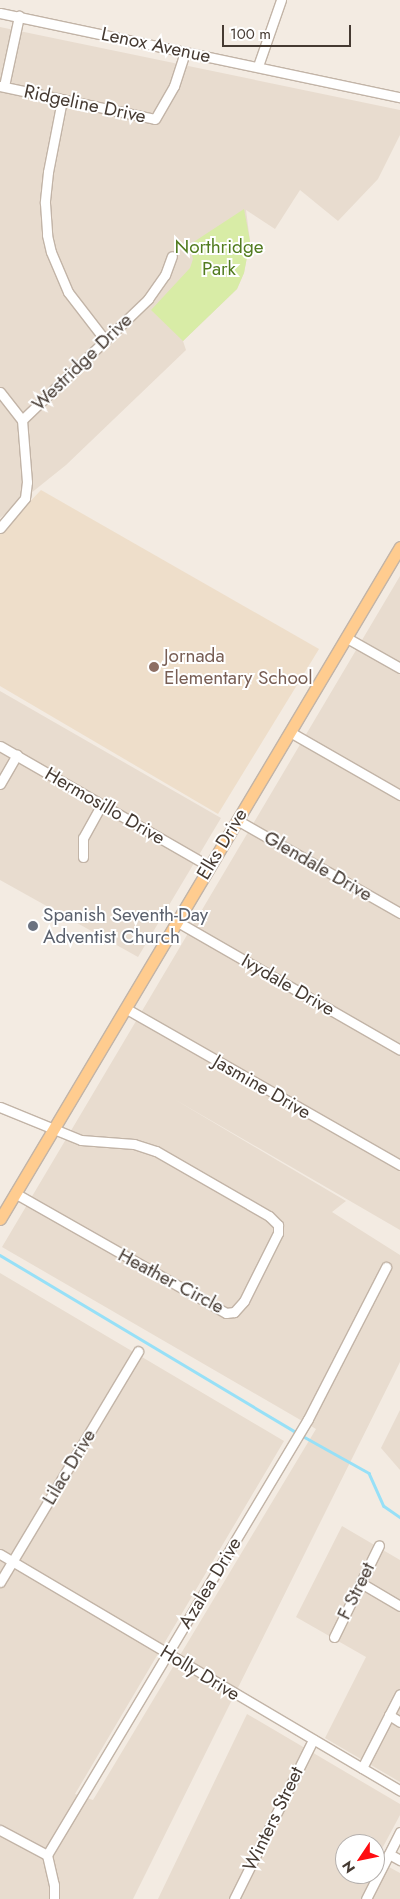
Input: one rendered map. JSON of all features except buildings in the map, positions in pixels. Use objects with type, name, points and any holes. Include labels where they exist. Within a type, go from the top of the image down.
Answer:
[{"type":"main road","name":"Elks Drive","points":[[0,1219],[400,547]]},
{"type":"street","points":[[258,66],[281,0]]},
{"type":"street","name":"Lenox Avenue","points":[[0,13],[400,97]]},
{"type":"street","points":[[2,86],[19,16]]},
{"type":"street","name":"Ridgeline Drive","points":[[2,86],[155,119],[174,86],[185,52]]},
{"type":"street","points":[[62,100],[48,172],[45,204],[47,235],[51,252],[68,292],[105,340]]},
{"type":"street","name":"Westridge Drive","points":[[0,528],[25,498],[27,482],[22,420],[148,299],[165,275],[172,256]]},
{"type":"street","points":[[0,392],[22,420]]},
{"type":"street","points":[[347,638],[400,668]]},
{"type":"street","points":[[290,732],[400,795]]},
{"type":"street","name":"Hermosillo Drive","points":[[0,746],[209,866]]},
{"type":"street","points":[[0,784],[16,755]]},
{"type":"street","points":[[83,857],[84,838],[102,804]]},
{"type":"street","name":"Glendale Drive","points":[[237,820],[400,913]]},
{"type":"street","name":"Ivydale Drive","points":[[176,921],[400,1050]]},
{"type":"street","name":"Jasmine Drive","points":[[124,1008],[400,1165]]},
{"type":"street","name":"Heather Circle","points":[[0,1107],[87,1142],[125,1143],[149,1148],[273,1219],[278,1225],[278,1233],[244,1301],[234,1312],[222,1312],[15,1193]]},
{"type":"street","name":"Azalea Drive","points":[[47,1856],[308,1419],[386,1267]]},
{"type":"street","name":"Lilac Drive","points":[[0,1582],[138,1351]]},
{"type":"street","name":"F Street","points":[[334,1637],[379,1545]]},
{"type":"street","name":"Holly Drive","points":[[0,1554],[400,1791]]},
{"type":"street","points":[[361,1583],[400,1606]]},
{"type":"street","points":[[362,1768],[400,1694]]},
{"type":"street","points":[[389,1715],[400,1722]]},
{"type":"street","name":"Winters Street","points":[[234,1899],[313,1740]]},
{"type":"street","points":[[0,1830],[47,1856],[54,1885],[54,1899]]},
{"type":"street","points":[[366,1899],[400,1832]]},
{"type":"street","points":[[389,1854],[400,1860]]},
{"type":"shaded area","points":[[0,27],[400,110],[400,135],[378,179],[338,221],[300,190],[275,229],[246,210],[250,241],[244,273],[237,289],[183,341],[186,350],[66,465],[0,518]]},
{"type":"shaded area","name":"Jornada Elementary School","points":[[41,490],[319,649],[218,814],[0,686],[0,533]]},
{"type":"shaded area","points":[[400,576],[400,1230],[174,1099],[346,1201],[332,1212],[400,1255],[400,1362],[133,1899],[0,1899],[0,1273],[284,1441],[75,1794],[93,1800],[316,1429],[2,1247]]},
{"type":"shaded area","points":[[0,691],[221,818],[138,957],[0,880]]},
{"type":"shaded area","points":[[400,1410],[400,1470],[381,1448]]},
{"type":"shaded area","points":[[342,1526],[400,1560],[400,1782],[325,1738],[366,1657],[296,1617]]},
{"type":"shaded area","points":[[247,1714],[400,1804],[400,1815],[385,1843],[385,1834],[335,1834],[335,1884],[385,1884],[385,1865],[400,1873],[400,1899],[158,1899]]},
{"type":"green space","name":"Northridge Park","points":[[244,209],[250,241],[244,273],[237,289],[183,341],[151,310],[190,268],[193,259],[189,245]]},
{"type":"waterway","points":[[0,1255],[296,1432]]},
{"type":"waterway","points":[[301,1435],[369,1473],[384,1506],[400,1517]]},
{"type":"place","name":"Jornada Elementary School","points":[[154,667]]},
{"type":"place","name":"Spanish Seventh-Day Adventist Church","points":[[33,926]]}]
